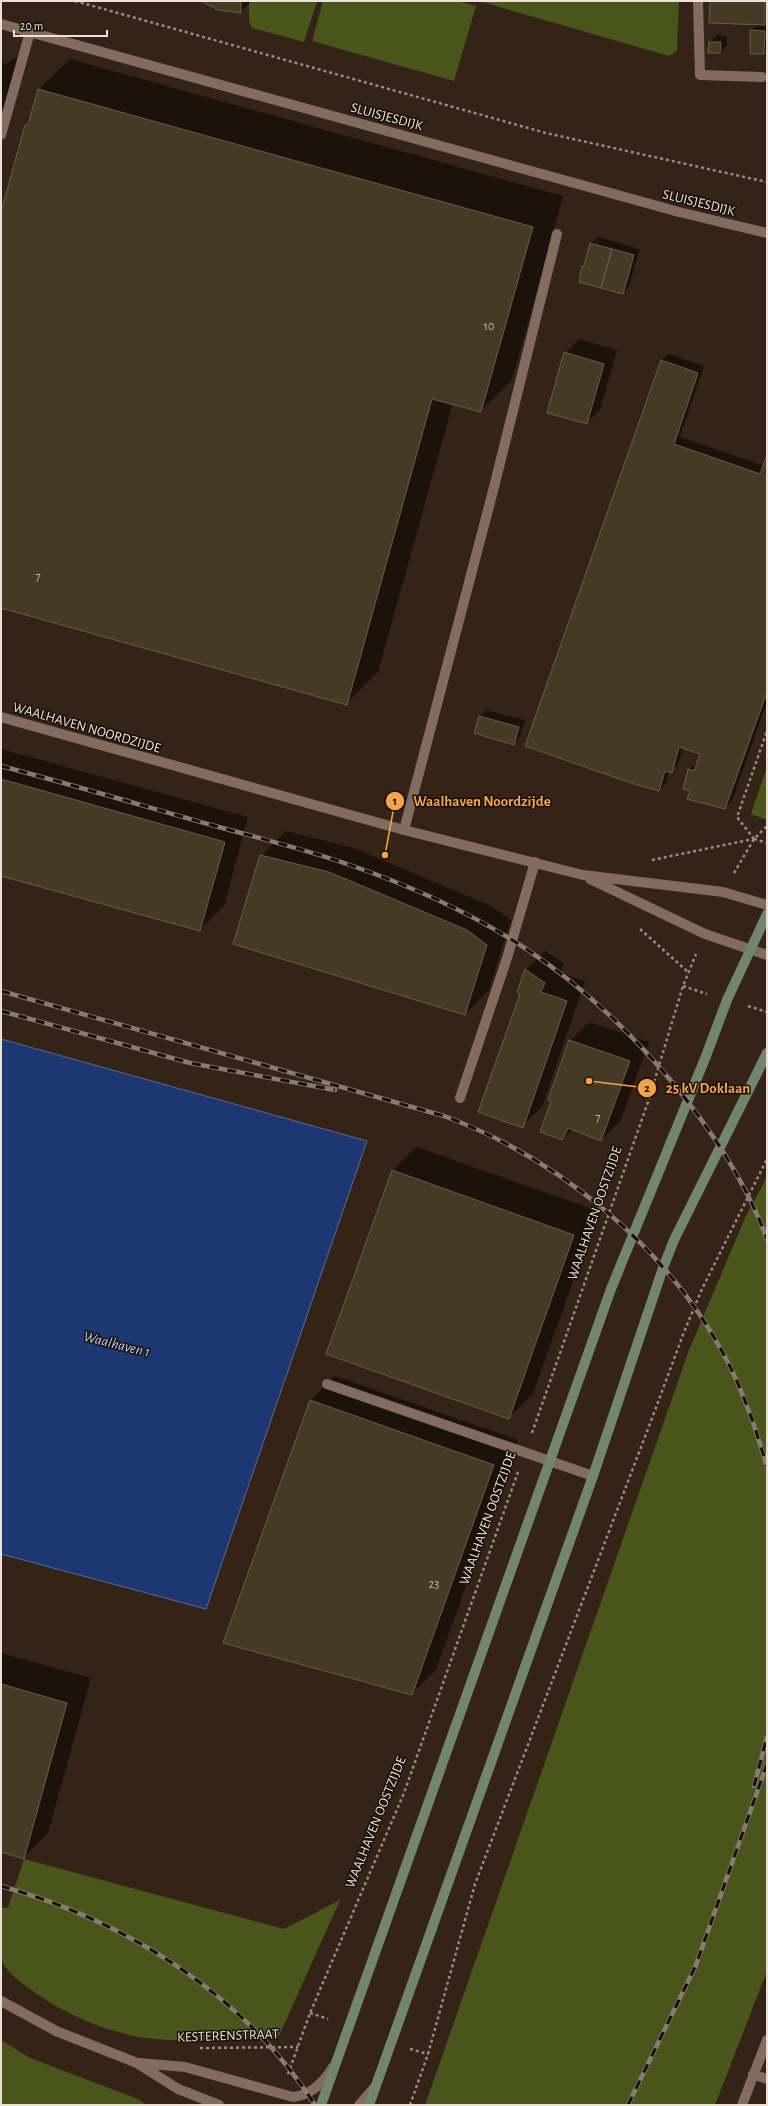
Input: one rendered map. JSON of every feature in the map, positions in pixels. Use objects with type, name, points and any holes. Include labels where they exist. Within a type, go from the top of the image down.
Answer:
[{"type":"main road","points":[[321,2105],[616,1275],[706,1056],[727,1000],[767,914]]},
{"type":"main road","points":[[369,2105],[381,2075],[593,1476],[665,1261],[767,1053]]},
{"type":"street","points":[[698,1],[700,75],[762,77]]},
{"type":"street","name":"SLUISJESDIJK","points":[[1,24],[678,212],[767,233]]},
{"type":"street","points":[[1,135],[30,32]]},
{"type":"street","points":[[404,830],[557,234]]},
{"type":"street","name":"WAALHAVEN NOORDZIJDE","points":[[1,718],[404,830],[583,875],[724,892],[767,905]]},
{"type":"street","points":[[460,1098],[509,951],[535,862]]},
{"type":"street","name":"WAALHAVEN NOORDZIJDE","points":[[583,875],[705,934],[767,955]]},
{"type":"street","points":[[327,1384],[593,1476]]},
{"type":"street","name":"KESTERENSTRAAT","points":[[1,2001],[56,2031],[137,2063],[178,2089],[219,2105]]},
{"type":"street","points":[[742,2105],[767,2040]]},
{"type":"street","name":"KESTERENSTRAAT","points":[[137,2063],[185,2067],[281,2095],[293,2097],[301,2096],[319,2084],[335,2064],[344,2041]]},
{"type":"street","points":[[753,2074],[767,2079]]},
{"type":"street","points":[[359,2105],[374,2088],[381,2075]]},
{"type":"street","name":"KESTERENSTRAAT","points":[[281,2095],[304,2105]]},
{"type":"path","name":"SLUISJESDIJK","points":[[75,1],[546,133],[767,182]]},
{"type":"path","points":[[767,732],[736,817],[754,839],[767,844]]},
{"type":"path","points":[[645,862],[754,839]]},
{"type":"path","name":"WAALHAVEN OOSTZIJDE","points":[[281,2095],[310,2013],[404,1793],[648,1102],[683,986],[705,934]]},
{"type":"path","points":[[410,2105],[428,2054],[474,1884],[684,1332],[702,1289],[767,1159]]},
{"type":"path","name":"KESTERENSTRAAT","points":[[193,2048],[298,2047]]},
{"type":"green space","points":[[249,1],[317,1],[304,42],[252,28],[249,21]]},
{"type":"green space","points":[[323,1],[458,1],[476,6],[454,81],[312,41]]},
{"type":"green space","points":[[479,1],[679,1],[677,51],[669,56]]},
{"type":"green space","points":[[767,767],[767,820],[751,814]]},
{"type":"green space","points":[[767,1177],[767,1971],[715,2105],[425,2105],[689,1350],[745,1218]]},
{"type":"green space","points":[[24,1859],[284,1929],[340,1900],[279,2036],[197,2040],[152,2039],[117,2032],[83,2020],[37,1994],[8,1971],[1,1957],[1,1907],[8,1908]]},
{"type":"green space","points":[[1,2040],[30,2058],[138,2099],[146,2105],[1,2105]]},
{"type":"water","name":"Waalhaven 1","points":[[1,1039],[367,1141],[206,1609],[1,1554]]},
{"type":"building","points":[[201,1],[241,1],[241,13],[218,10]]},
{"type":"building","points":[[710,1],[765,1],[765,25],[709,23]]},
{"type":"building","points":[[750,30],[765,31],[764,54],[750,54]]},
{"type":"building","points":[[709,42],[721,42],[720,53],[708,53]]},
{"type":"building","points":[[38,89],[533,227],[481,412],[432,399],[347,705],[1,608],[1,212],[25,125],[28,125]]},
{"type":"building","points":[[590,243],[612,249],[601,288],[579,282],[582,266],[584,266]]},
{"type":"building","points":[[612,249],[634,255],[623,294],[601,288]]},
{"type":"building","points":[[564,352],[604,364],[587,424],[547,413]]},
{"type":"building","points":[[661,360],[698,373],[674,444],[760,474],[767,455],[767,692],[725,809],[687,799],[690,791],[683,789],[688,769],[694,771],[700,754],[679,747],[672,773],[665,771],[659,791],[631,783],[525,746]]},
{"type":"building","points":[[479,716],[519,727],[514,745],[474,733]]},
{"type":"building","points":[[1,779],[225,842],[200,931],[1,876]]},
{"type":"building","points":[[260,855],[329,872],[467,930],[487,945],[465,1015],[233,944]]},
{"type":"building","points":[[525,969],[545,983],[541,992],[567,1001],[523,1128],[478,1112],[520,994],[517,992]]},
{"type":"building","points":[[569,1040],[630,1061],[601,1141],[568,1128],[562,1140],[540,1132],[551,1101],[548,1100]]},
{"type":"building","points":[[392,1170],[574,1235],[509,1419],[326,1354]]},
{"type":"building","points":[[310,1400],[494,1465],[412,1695],[223,1643]]},
{"type":"building","points":[[1,1684],[67,1703],[24,1859],[1,1852]]},
{"type":"railway","points":[[1,766],[347,864],[396,882],[442,902],[485,924],[526,949],[564,976],[601,1008],[637,1043],[672,1082],[700,1118],[726,1156],[749,1197],[767,1239]]},
{"type":"railway","points":[[1,991],[444,1116],[486,1134],[528,1156],[567,1181],[605,1210],[640,1243],[672,1278],[700,1315],[731,1368],[748,1410],[767,1467]]},
{"type":"railway","points":[[1,1011],[190,1063],[335,1090]]},
{"type":"railway","points":[[754,1786],[767,1737]]},
{"type":"railway","points":[[628,2105],[696,1965],[767,1764]]},
{"type":"railway","points":[[1,1886],[47,1901],[93,1919],[137,1941],[178,1967],[217,1996],[254,2029],[286,2065],[315,2105]]},
{"type":"place","name":"Waalhaven Noordzijde","points":[[385,855]]},
{"type":"place","name":"25 kV Doklaan","points":[[589,1081]]}]
